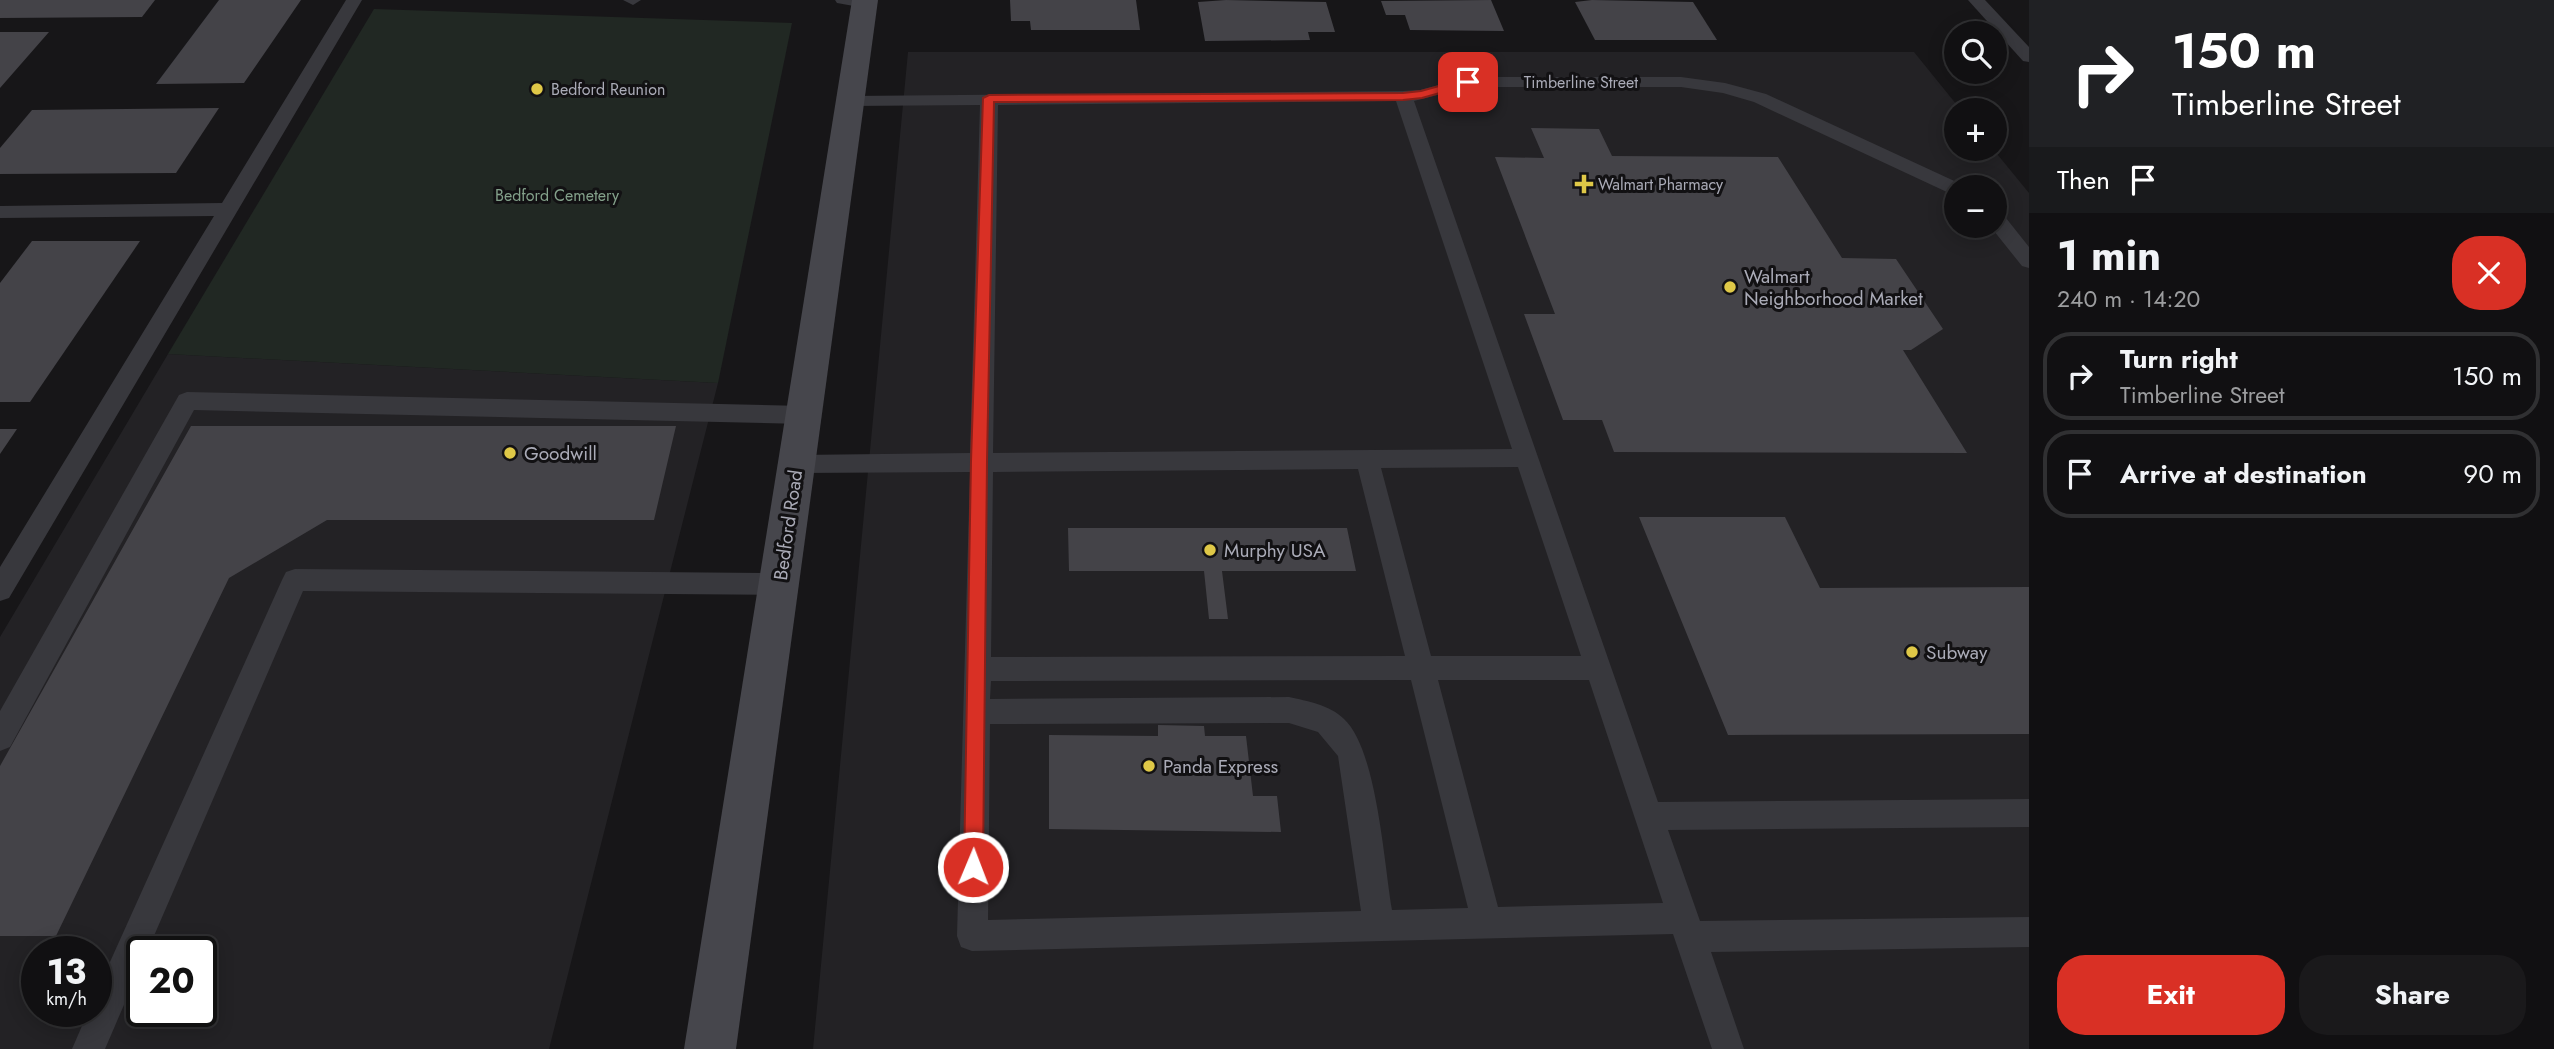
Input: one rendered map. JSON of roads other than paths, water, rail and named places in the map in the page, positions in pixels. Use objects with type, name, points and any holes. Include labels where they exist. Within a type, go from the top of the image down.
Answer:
[{"type":"main road","name":"Bedford Road","points":[[710,1049],[850,101],[858,1]]},
{"type":"lane","points":[[0,590],[354,0]]},
{"type":"lane","points":[[1976,0],[2029,57]]},
{"type":"lane","name":"Timberline Street","points":[[850,101],[1403,96],[1422,95],[1468,82],[1681,82],[1725,88],[1760,98],[1944,183]]},
{"type":"lane","points":[[1403,96],[1728,1049]]},
{"type":"lane","points":[[989,98],[979,461],[972,936],[1487,923],[2029,932]]},
{"type":"lane","points":[[0,212],[229,209]]},
{"type":"lane","points":[[2007,233],[2029,261]]},
{"type":"lane","points":[[0,738],[187,401],[804,415]]},
{"type":"lane","points":[[797,464],[1527,458]]},
{"type":"lane","points":[[1367,459],[1487,923]]},
{"type":"lane","points":[[88,1049],[295,580],[779,584]]},
{"type":"lane","points":[[976,669],[1599,668]]},
{"type":"lane","points":[[976,712],[1289,710],[1318,715],[1341,731],[1352,754],[1379,926]]},
{"type":"lane","points":[[1649,816],[2029,813]]},
{"type":"place","name":"Bedford Reunion","points":[[537,89]]},
{"type":"place","name":"Walmart Pharmacy","points":[[1584,184]]},
{"type":"place","name":"Walmart Neighborhood Market","points":[[1730,287]]},
{"type":"place","name":"Goodwill","points":[[510,453]]},
{"type":"place","name":"Murphy USA","points":[[1210,550]]},
{"type":"place","name":"Subway","points":[[1912,652]]},
{"type":"place","name":"Panda Express","points":[[1149,766]]},
{"type":"park label","name":"Bedford Cemetery","points":[[557,195]]}]
